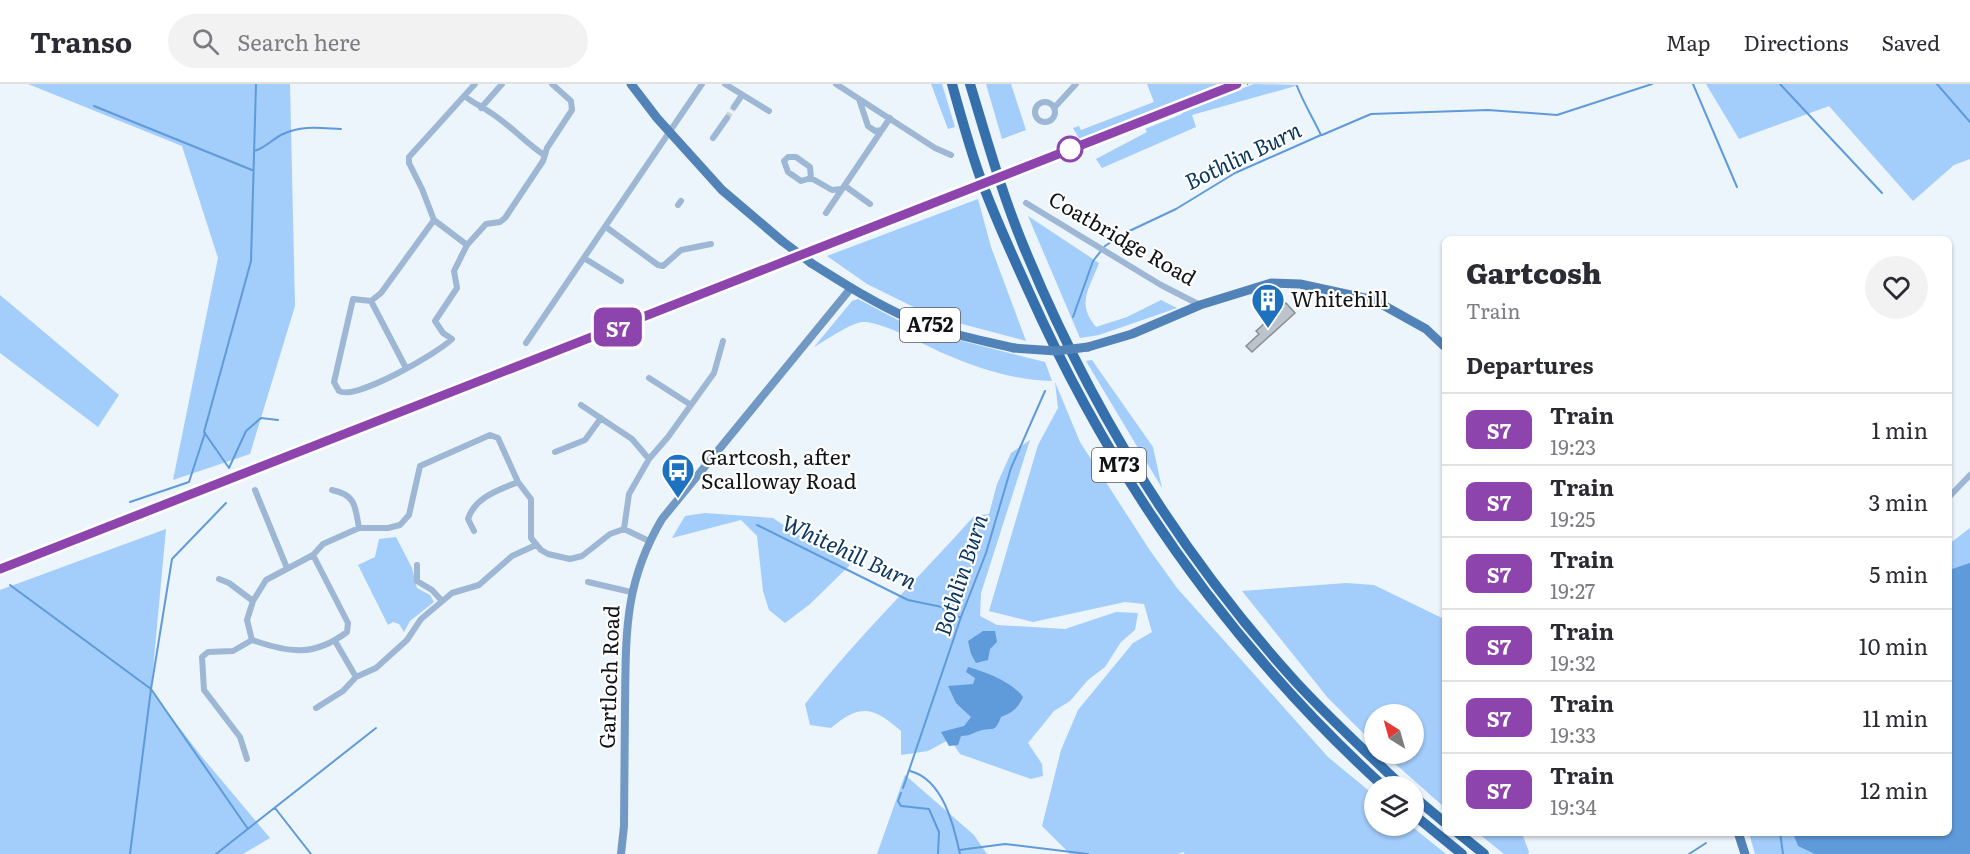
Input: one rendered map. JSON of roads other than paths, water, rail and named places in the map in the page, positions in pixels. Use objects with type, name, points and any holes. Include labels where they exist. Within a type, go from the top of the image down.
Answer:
[{"type":"highway","name":"M73","points":[[952,84],[978,172],[1040,316],[1077,392],[1146,510],[1213,602],[1286,690],[1372,776]]},
{"type":"highway","name":"M73","points":[[970,84],[995,166],[1025,250],[1052,312],[1110,426],[1157,503],[1223,596],[1296,682],[1392,776]]},
{"type":"highway","points":[[1424,805],[1442,820]]},
{"type":"highway","points":[[1424,823],[1462,854]]},
{"type":"highway","points":[[1462,836],[1484,854]]},
{"type":"main road","name":"A752","points":[[631,84],[670,133]]},
{"type":"main road","name":"Coatbridge Road","points":[[670,133],[722,190],[811,263],[851,288],[909,319],[980,340],[1014,348],[1056,351],[1088,347],[1132,334],[1200,304],[1271,283],[1300,284],[1374,300],[1426,329],[1442,344]]},
{"type":"main road","name":"Gartloch Road","points":[[621,854],[624,826],[626,629],[631,592],[639,563],[662,519],[851,288]]},
{"type":"main road","points":[[1739,836],[1745,854]]},
{"type":"street","points":[[467,245],[434,220],[423,189],[409,162],[409,157],[475,84]]},
{"type":"street","points":[[481,108],[502,84]]},
{"type":"street","points":[[371,301],[353,299],[335,376],[335,387],[343,393],[348,393],[406,368],[442,349],[452,339],[443,333],[435,321],[457,288],[454,271],[467,245],[486,224],[500,222],[505,218],[543,161],[544,155],[572,110],[571,101],[552,84]]},
{"type":"street","points":[[526,343],[702,84]]},
{"type":"street","points":[[725,84],[769,111]]},
{"type":"street","points":[[836,84],[935,148],[951,154]]},
{"type":"street","points":[[1054,108],[1076,84]]},
{"type":"street","points":[[734,107],[742,95]]},
{"type":"street","points":[[465,96],[544,155]]},
{"type":"street","points":[[858,98],[868,126],[875,131],[882,130]]},
{"type":"street","points":[[713,138],[727,118]]},
{"type":"street","points":[[826,213],[890,118]]},
{"type":"street","points":[[811,178],[810,167],[796,158],[788,157],[784,161],[788,172],[801,181],[811,178],[832,190],[844,188],[870,204]]},
{"type":"street","name":"Coatbridge Road","points":[[1026,203],[1161,285],[1200,304]]},
{"type":"street","points":[[371,301],[389,283],[434,220]]},
{"type":"street","points":[[606,227],[658,265],[663,266],[681,250],[697,244],[711,244]]},
{"type":"street","points":[[584,258],[621,280]]},
{"type":"street","points":[[371,301],[406,368]]},
{"type":"street","points":[[624,529],[629,494],[649,459],[669,437],[714,374],[723,341]]},
{"type":"street","points":[[649,378],[691,405]]},
{"type":"street","points":[[581,405],[589,413],[601,418],[632,439],[649,459]]},
{"type":"street","points":[[555,452],[585,440],[601,418]]},
{"type":"street","points":[[252,640],[247,620],[253,602],[266,580],[313,555],[322,544],[359,528],[388,528],[400,525],[410,515],[420,466],[490,435],[498,438],[518,482],[531,499],[531,538],[548,555],[570,559],[582,556],[610,534],[624,529],[649,541]]},
{"type":"street","points":[[1952,494],[1970,475]]},
{"type":"street","points":[[474,531],[468,519],[481,501],[489,494],[518,482]]},
{"type":"street","points":[[255,490],[287,567]]},
{"type":"street","points":[[332,490],[350,497],[354,503],[359,528]]},
{"type":"street","points":[[316,708],[343,691],[356,677],[376,668],[407,640],[421,619],[452,593],[479,585],[512,556],[536,545]]},
{"type":"street","points":[[247,759],[240,737],[204,690],[202,657],[208,652],[233,651],[252,640],[298,652],[335,641],[347,632],[348,622],[313,555]]},
{"type":"street","points":[[417,565],[417,581],[432,590],[442,601]]},
{"type":"street","points":[[219,579],[229,583],[253,602]]},
{"type":"street","points":[[588,582],[631,592]]},
{"type":"street","points":[[335,641],[356,677]]},
{"type":"waterway","points":[[229,468],[204,432],[251,261],[256,84]]},
{"type":"waterway","points":[[1322,135],[1371,114],[1488,110],[1557,115],[1652,84]]},
{"type":"waterway","points":[[1693,84],[1737,187]]},
{"type":"waterway","points":[[1780,84],[1882,193]]},
{"type":"waterway","points":[[1937,84],[1970,122]]},
{"type":"waterway","name":"Bothlin Burn","points":[[1073,317],[1093,261],[1105,246],[1123,234],[1176,209],[1235,173],[1321,135],[1297,86]]},
{"type":"waterway","points":[[94,106],[252,170]]},
{"type":"waterway","points":[[254,151],[283,134],[297,129],[341,129]]},
{"type":"waterway","name":"Bothlin Burn","points":[[903,788],[961,617],[986,553],[1011,468],[1045,391]]},
{"type":"waterway","points":[[229,468],[246,431],[261,418],[278,420]]},
{"type":"waterway","points":[[130,502],[189,482],[205,433]]},
{"type":"waterway","points":[[130,854],[151,689],[172,559],[226,503]]},
{"type":"waterway","name":"Whitehill Burn","points":[[757,525],[908,600],[942,607],[951,616],[960,617]]},
{"type":"waterway","points":[[10,585],[151,689],[248,829]]},
{"type":"waterway","points":[[216,854],[376,728]]},
{"type":"waterway","name":"Bothlin Burn","points":[[910,771],[931,783],[939,793],[950,818],[960,854]]},
{"type":"waterway","name":"Bothlin Burn","points":[[901,793],[898,801],[901,806],[929,809],[939,832],[938,854]]},
{"type":"waterway","points":[[275,808],[311,854]]},
{"type":"waterway","points":[[1781,836],[1783,854]]},
{"type":"waterway","points":[[1689,854],[1706,843]]},
{"type":"waterway","points":[[959,850],[1005,844],[1088,854]]},
{"type":"tunnel","points":[[727,118],[734,107]]},
{"type":"railway","points":[[0,575],[1248,84]]},
{"type":"train","name":"S7","points":[[0,569],[1237,84]]},
{"type":"place","name":"Whitehill","points":[[1268,329]]},
{"type":"place","name":"Gartcosh, after Scalloway Road","points":[[678,499]]}]
